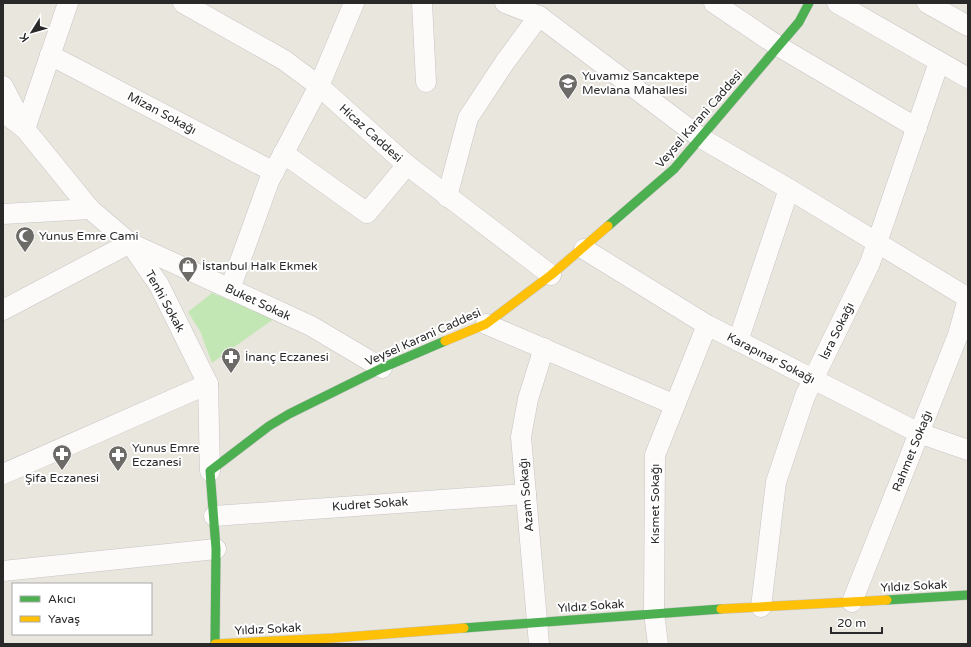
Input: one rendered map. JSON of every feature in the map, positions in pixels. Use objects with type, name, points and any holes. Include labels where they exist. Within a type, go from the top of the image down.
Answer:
[{"type":"main road","name":"Veysel Karani Caddesi","points":[[210,471],[269,426],[382,368],[486,324],[551,275],[584,249],[674,169],[799,22],[809,3]]},
{"type":"main road","points":[[210,471],[216,549],[215,644]]},
{"type":"main road","name":"Yıldız Sokak","points":[[215,644],[333,638],[654,613],[968,595]]},
{"type":"street","points":[[25,129],[68,3]]},
{"type":"street","name":"Hicaz Caddesi","points":[[183,3],[284,60],[319,86],[407,164],[447,197],[551,275]]},
{"type":"street","points":[[230,289],[274,172],[319,86],[354,3]]},
{"type":"street","points":[[422,3],[426,82]]},
{"type":"street","points":[[505,3],[539,16],[701,138],[789,189],[877,244],[968,298]]},
{"type":"street","points":[[714,3],[778,46],[917,128]]},
{"type":"street","points":[[838,3],[968,78]]},
{"type":"street","points":[[927,3],[968,26]]},
{"type":"street","points":[[447,197],[468,118],[505,62],[539,16]]},
{"type":"street","name":"Mizan Sokağı","points":[[50,55],[145,103],[274,172]]},
{"type":"street","name":"İsra Sokağı","points":[[761,607],[776,482],[805,396],[870,263],[939,62]]},
{"type":"street","points":[[3,86],[25,129]]},
{"type":"street","name":"Tenhi Sokak","points":[[3,112],[25,129],[90,209],[130,242],[159,285],[208,384],[210,471]]},
{"type":"street","points":[[283,154],[367,213],[407,164]]},
{"type":"street","points":[[738,341],[789,189]]},
{"type":"street","points":[[3,214],[90,209]]},
{"type":"street","points":[[3,310],[130,242]]},
{"type":"street","name":"Buket Sokak","points":[[130,242],[311,326],[382,368]]},
{"type":"street","name":"Karapınar Sokağı","points":[[584,249],[707,325],[919,433],[968,450]]},
{"type":"street","name":"Rahmet Sokağı","points":[[852,602],[958,335],[968,298]]},
{"type":"street","points":[[486,324],[675,405]]},
{"type":"street","name":"Kısmet Sokağı","points":[[658,644],[654,613],[656,455],[707,325]]},
{"type":"street","name":"Azam Sokağı","points":[[539,644],[521,437],[528,399],[544,348]]},
{"type":"street","points":[[3,474],[208,384]]},
{"type":"street","name":"Kudret Sokak","points":[[214,516],[526,494]]},
{"type":"street","points":[[3,571],[216,549]]},
{"type":"green space","points":[[212,293],[275,318],[212,363],[200,331],[188,312]]},
{"type":"traffic: fast","points":[[608,226],[674,169],[799,22],[809,3]]},
{"type":"traffic: fast","points":[[215,644],[216,549],[210,471],[269,426],[289,414],[382,368],[445,341]]},
{"type":"traffic: fast","points":[[887,600],[968,595]]},
{"type":"traffic: fast","points":[[464,628],[721,609]]},
{"type":"traffic: slow","points":[[445,341],[486,324],[551,275],[608,226]]},
{"type":"traffic: slow","points":[[721,609],[887,600]]},
{"type":"traffic: slow","points":[[215,644],[333,638],[464,628]]},
{"type":"place","name":"Yuvamız Sancaktepe Mevlana Mahallesi","points":[[568,100]]},
{"type":"place","name":"Yunus Emre Cami","points":[[25,253]]},
{"type":"place","name":"İstanbul Halk Ekmek","points":[[188,283]]},
{"type":"place","name":"İnanç Eczanesi","points":[[231,374]]},
{"type":"place","name":"Şifa Eczanesi","points":[[62,471]]},
{"type":"place","name":"Yunus Emre Eczanesi","points":[[118,472]]}]
